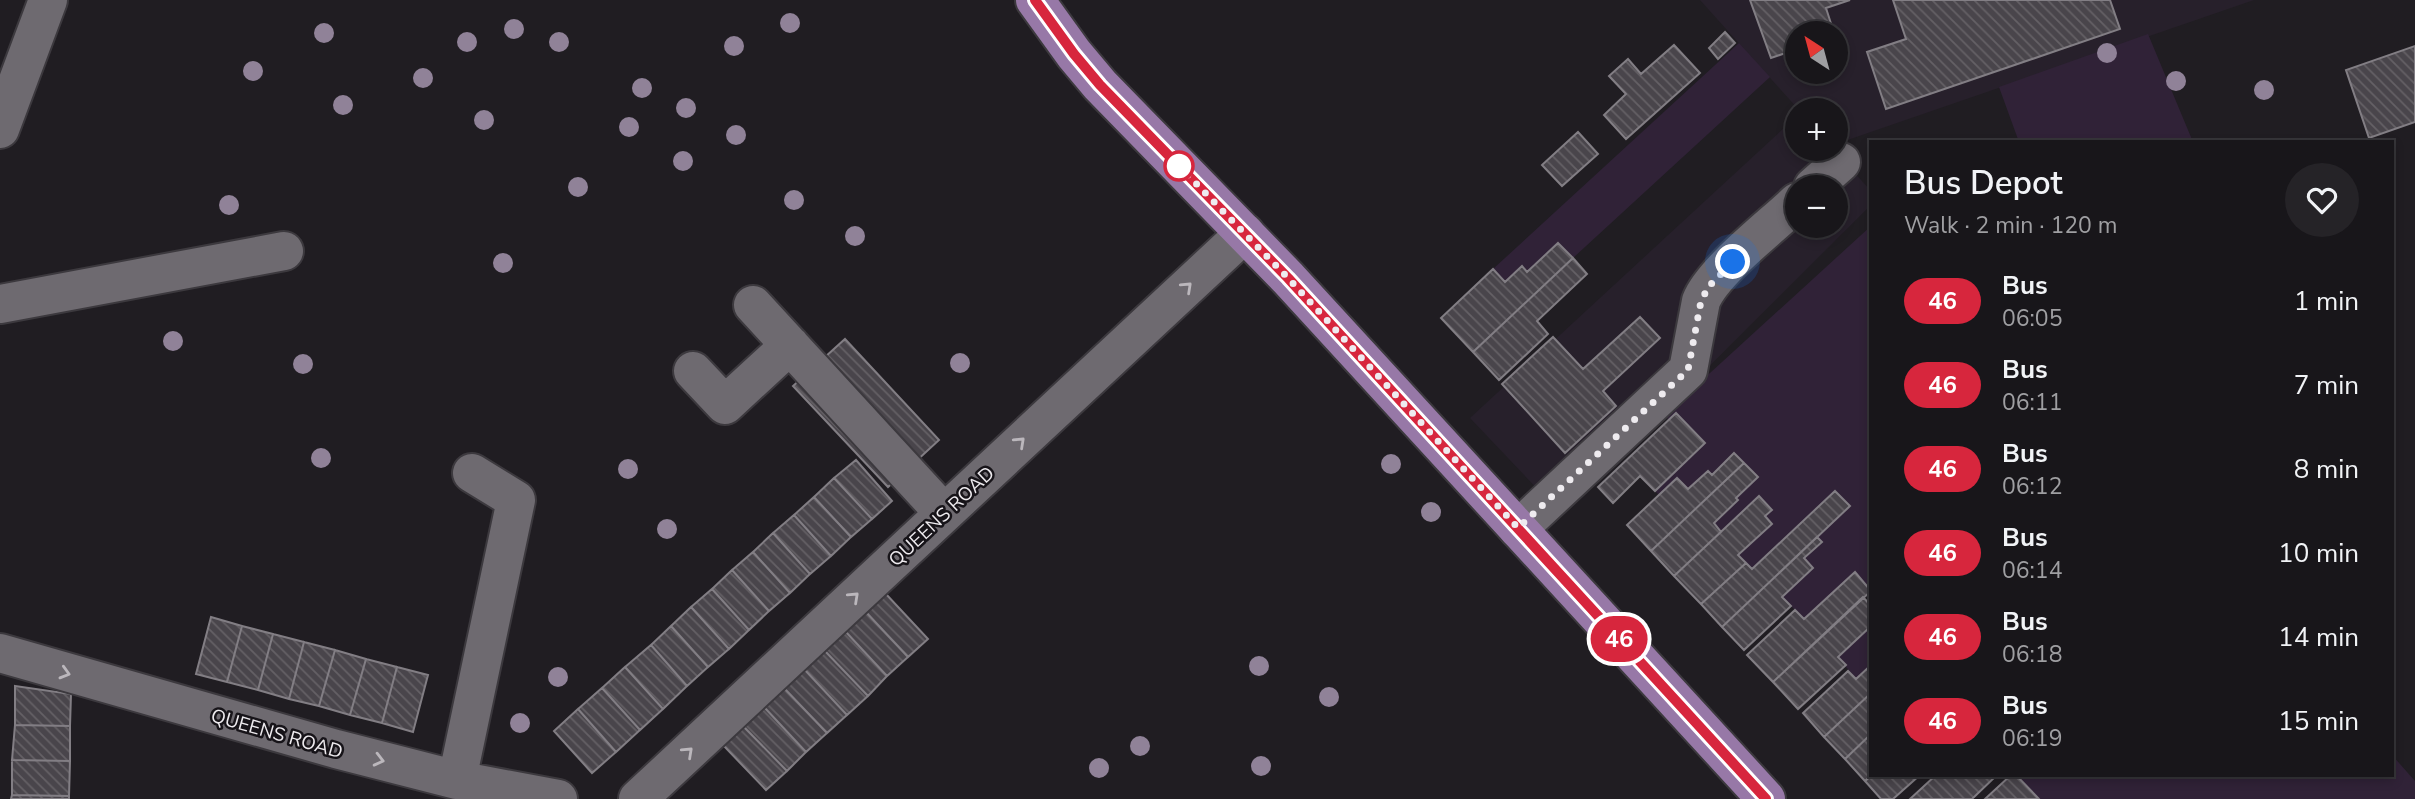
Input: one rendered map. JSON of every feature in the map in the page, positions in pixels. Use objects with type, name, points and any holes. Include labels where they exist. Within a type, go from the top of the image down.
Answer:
[{"type":"main road","points":[[1035,0],[1100,85],[1245,233],[1766,799]]},
{"type":"street","points":[[0,129],[48,0]]},
{"type":"street","points":[[1518,528],[1688,370],[1701,301],[1706,290],[1718,275],[1785,213]]},
{"type":"street","name":"QUEENS ROAD","points":[[638,799],[1245,233]]},
{"type":"street","points":[[0,304],[284,251]]},
{"type":"street","points":[[753,304],[944,513]]},
{"type":"street","points":[[693,371],[725,405],[790,345]]},
{"type":"street","points":[[457,780],[516,500],[472,473]]},
{"type":"street","name":"QUEENS ROAD","points":[[0,653],[323,746],[457,780],[558,799]]},
{"type":"shaded area","points":[[1700,0],[2254,0],[1848,140],[1848,98],[1788,98]]},
{"type":"shaded area","points":[[2148,34],[2192,140],[2018,140],[1999,87]]},
{"type":"shaded area","points":[[1739,43],[1770,77],[1573,258],[1558,243],[1527,272],[1522,266],[1505,282],[1493,269]]},
{"type":"shaded area","points":[[1785,127],[1785,161],[1844,161],[1869,189],[1869,207],[1848,228],[1848,175],[1785,175],[1785,238],[1838,238],[1561,514],[1470,418]]},
{"type":"shaded area","points":[[1869,228],[1869,587],[1855,573],[1804,619],[1782,597],[1804,558],[1822,543],[1817,537],[1850,506],[1836,491],[1752,569],[1738,555],[1772,524],[1765,516],[1772,509],[1759,496],[1721,532],[1714,523],[1738,501],[1736,498],[1757,477],[1734,454],[1712,475],[1707,471],[1688,489],[1659,495],[1655,491],[1705,443],[1676,413],[1669,420],[1664,415]]},
{"type":"shaded area","points":[[1869,628],[1869,667],[1856,679],[1838,657]]},
{"type":"shaded area","points":[[2394,757],[2415,781],[2415,799],[2039,799],[2018,777],[2394,777]]},
{"type":"building","points":[[1750,0],[1850,0],[1826,8],[1830,21],[1785,21],[1785,53],[1771,58]]},
{"type":"building","points":[[1893,0],[2110,0],[2120,29],[1886,109],[1867,52],[1906,39]]},
{"type":"building","points":[[1725,32],[1735,43],[1718,59],[1709,48]]},
{"type":"building","points":[[1674,45],[1700,73],[1626,139],[1604,115],[1626,94],[1609,76],[1628,59],[1641,74]]},
{"type":"building","points":[[2415,46],[2415,122],[2369,138],[2346,70]]},
{"type":"building","points":[[1578,132],[1598,154],[1562,186],[1542,165]]},
{"type":"building","points":[[1558,243],[1573,258],[1473,352],[1441,318],[1493,269],[1505,282],[1522,266],[1527,272]]},
{"type":"building","points":[[1573,258],[1587,274],[1537,321],[1548,334],[1499,380],[1473,352]]},
{"type":"building","points":[[1640,317],[1660,338],[1603,391],[1616,406],[1565,453],[1502,384],[1553,337],[1583,369]]},
{"type":"building","points":[[845,339],[939,440],[888,487],[793,386]]},
{"type":"building","points":[[1676,413],[1705,443],[1655,491],[1640,476],[1613,503],[1598,487]]},
{"type":"building","points":[[1734,453],[1744,463],[1651,551],[1627,525],[1677,478],[1688,489],[1708,471],[1712,475]]},
{"type":"building","points":[[856,460],[892,501],[872,519],[834,478]]},
{"type":"building","points":[[1744,463],[1758,477],[1714,523],[1721,532],[1674,576],[1651,551]]},
{"type":"building","points":[[834,478],[872,519],[851,537],[814,497]]},
{"type":"building","points":[[1835,491],[1850,506],[1722,627],[1701,604],[1746,563],[1752,569]]},
{"type":"building","points":[[1759,496],[1772,510],[1765,516],[1772,524],[1738,555],[1746,563],[1701,604],[1674,576]]},
{"type":"building","points":[[814,497],[851,537],[831,556],[794,515]]},
{"type":"building","points":[[794,515],[831,556],[810,574],[773,533]]},
{"type":"building","points":[[773,533],[810,574],[790,593],[753,552]]},
{"type":"building","points":[[1817,537],[1822,542],[1804,558],[1813,568],[1782,597],[1791,606],[1744,650],[1722,627]]},
{"type":"building","points":[[753,552],[790,593],[769,611],[732,570]]},
{"type":"building","points":[[732,570],[769,611],[749,630],[712,589]]},
{"type":"building","points":[[1855,572],[1869,589],[1869,593],[1773,682],[1747,655],[1795,610],[1804,619]]},
{"type":"building","points":[[712,589],[749,630],[729,649],[691,607]]},
{"type":"building","points":[[885,593],[928,639],[908,657],[865,611]]},
{"type":"building","points":[[1863,597],[1869,604],[1869,628],[1838,657],[1846,665],[1798,709],[1773,682]]},
{"type":"building","points":[[691,607],[729,649],[708,667],[671,626]]},
{"type":"building","points":[[865,611],[908,657],[887,676],[845,631]]},
{"type":"building","points":[[211,617],[242,626],[227,682],[196,674]]},
{"type":"building","points":[[242,626],[273,634],[258,690],[227,682]]},
{"type":"building","points":[[671,626],[708,667],[687,686],[651,645]]},
{"type":"building","points":[[845,631],[887,676],[868,696],[824,650]]},
{"type":"building","points":[[273,634],[304,642],[289,699],[258,690]]},
{"type":"building","points":[[304,642],[335,650],[319,706],[289,699]]},
{"type":"building","points":[[651,645],[687,686],[663,709],[625,667]]},
{"type":"building","points":[[335,650],[366,659],[350,715],[319,706]]},
{"type":"building","points":[[824,650],[868,696],[847,715],[804,669]]},
{"type":"building","points":[[366,659],[397,667],[382,723],[350,715]]},
{"type":"building","points":[[397,667],[428,675],[413,732],[382,723]]},
{"type":"building","points":[[625,667],[663,709],[640,730],[602,688]]},
{"type":"building","points":[[1869,667],[1869,695],[1824,737],[1803,713],[1848,671],[1856,679]]},
{"type":"building","points":[[804,669],[847,715],[827,733],[784,688]]},
{"type":"building","points":[[15,686],[71,694],[70,726],[15,725]]},
{"type":"building","points":[[602,688],[640,730],[616,752],[578,709]]},
{"type":"building","points":[[784,688],[827,733],[806,752],[764,707]]},
{"type":"building","points":[[1869,695],[1869,736],[1845,759],[1824,737]]},
{"type":"building","points":[[764,707],[806,752],[787,771],[743,726]]},
{"type":"building","points":[[578,709],[616,752],[592,773],[554,731]]},
{"type":"building","points":[[15,725],[70,726],[70,761],[12,760]]},
{"type":"building","points":[[743,726],[787,771],[766,790],[723,745]]},
{"type":"building","points":[[1869,736],[1870,777],[1865,781],[1845,759]]},
{"type":"building","points":[[12,760],[70,761],[69,796],[12,795]]},
{"type":"building","points":[[1870,777],[1918,777],[1893,799],[1881,799],[1865,781]]},
{"type":"building","points":[[1934,777],[1995,777],[1972,799],[1910,799]]},
{"type":"building","points":[[2009,777],[2018,777],[2039,799],[1985,799]]},
{"type":"building","points":[[12,795],[69,796],[69,799],[11,799]]},
{"type":"bus line","name":"46","points":[[1035,0],[1100,85],[1288,278],[1766,799]]},
{"type":"route","points":[[1179,166],[1288,278],[1518,528],[1688,370],[1701,301],[1718,275],[1733,262]]}]
